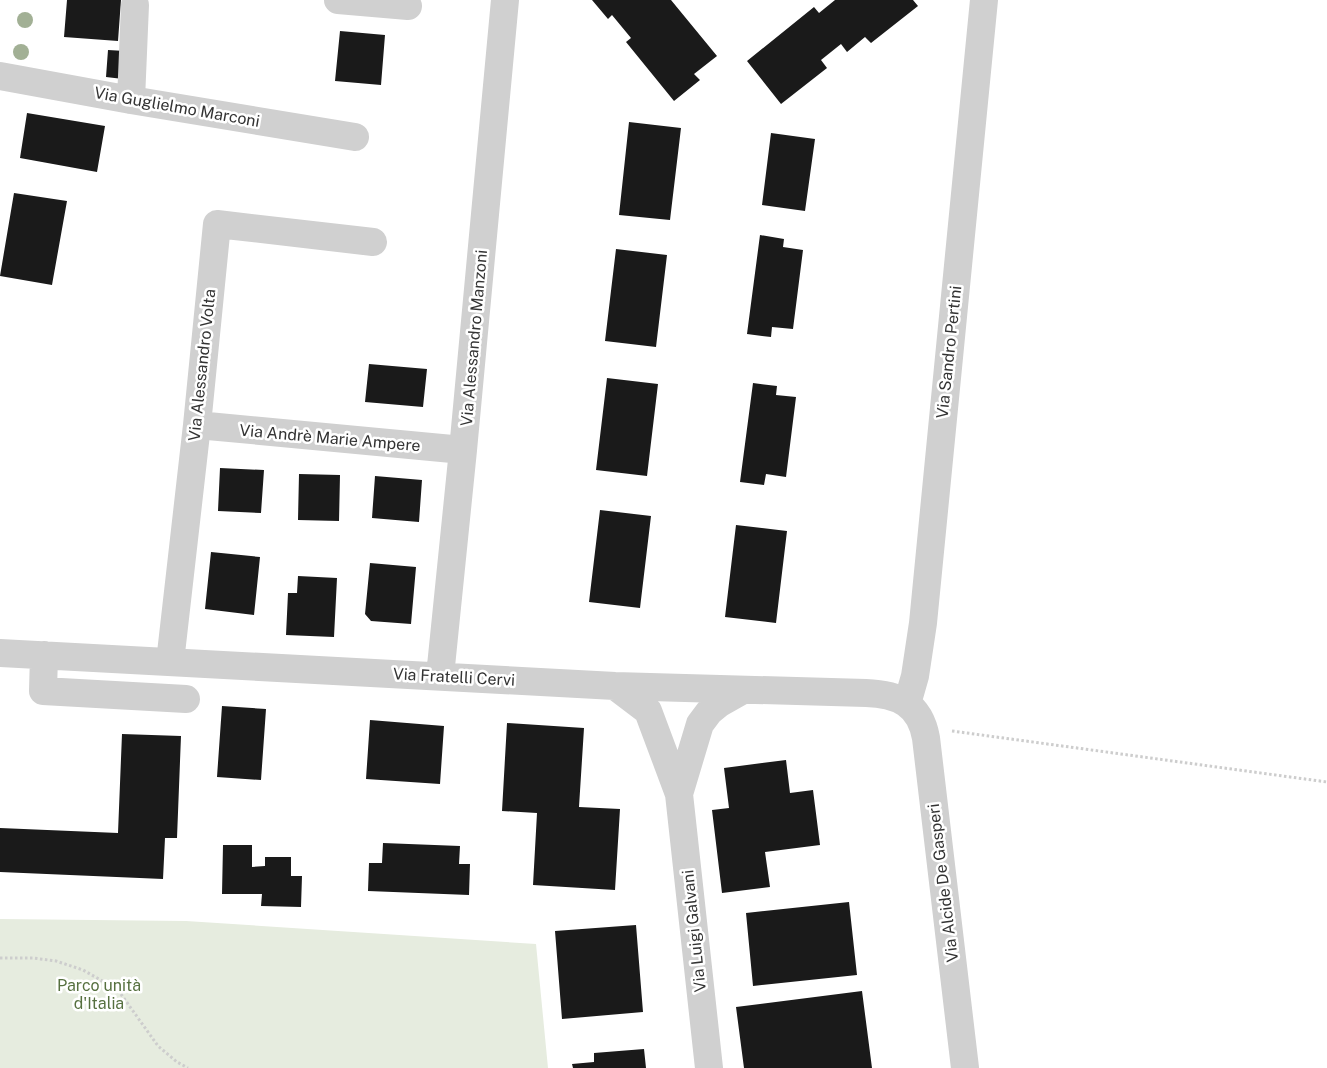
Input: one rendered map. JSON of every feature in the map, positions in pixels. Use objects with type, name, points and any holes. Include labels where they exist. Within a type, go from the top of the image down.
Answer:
[{"type":"street","points":[[338,0],[408,6]]},
{"type":"street","name":"Via Alessandro Manzoni","points":[[440,676],[506,0]]},
{"type":"street","name":"Via Sandro Pertini","points":[[907,704],[915,676],[923,623],[984,0]]},
{"type":"street","points":[[131,100],[135,5]]},
{"type":"street","name":"Via Guglielmo Marconi","points":[[0,76],[355,137]]},
{"type":"street","name":"Via Alessandro Volta","points":[[44,655],[43,691],[186,706],[179,662],[197,425],[217,224],[373,242]]},
{"type":"street","name":"Via Andrè Marie Ampere","points":[[197,425],[463,450]]},
{"type":"street","name":"Via Fratelli Cervi","points":[[0,653],[615,686],[879,694],[893,697],[907,704]]},
{"type":"street","name":"Via Luigi Galvani","points":[[615,686],[648,711],[679,794],[709,1068]]},
{"type":"street","name":"Via Luigi Galvani","points":[[679,794],[700,724],[709,712],[720,703],[743,690]]},
{"type":"street","name":"Via Alcide De Gasperi","points":[[907,704],[920,718],[924,728],[965,1068]]},
{"type":"path","points":[[924,728],[1327,782]]},
{"type":"path","points":[[0,958],[33,958],[56,961],[83,970],[118,990],[158,1046],[177,1062],[188,1068]]},
{"type":"green space","name":"Parco unità d'Italia","points":[[0,919],[186,921],[536,944],[548,1068],[0,1068]]},
{"type":"building","points":[[67,0],[121,0],[118,41],[64,37]]},
{"type":"building","points":[[592,0],[671,0],[717,56],[694,74],[700,80],[674,101],[626,42],[631,38],[612,15],[608,19]]},
{"type":"building","points":[[835,0],[913,0],[918,6],[871,43],[865,37],[847,52],[841,44],[821,60],[827,68],[781,104],[747,61],[814,7],[819,13]]},
{"type":"building","points":[[340,31],[385,35],[381,85],[335,81]]},
{"type":"building","points":[[108,50],[125,51],[123,79],[106,77]]},
{"type":"building","points":[[27,113],[105,126],[97,172],[20,158]]},
{"type":"building","points":[[629,122],[681,128],[670,220],[619,215]]},
{"type":"building","points":[[771,133],[815,139],[805,211],[762,205]]},
{"type":"building","points":[[14,193],[67,201],[52,285],[0,276]]},
{"type":"building","points":[[760,235],[784,239],[783,247],[803,250],[793,329],[772,327],[771,337],[747,334]]},
{"type":"building","points":[[616,249],[667,255],[656,347],[605,341]]},
{"type":"building","points":[[369,364],[427,369],[423,407],[365,402]]},
{"type":"building","points":[[607,378],[658,384],[647,476],[596,470]]},
{"type":"building","points":[[753,383],[777,386],[776,395],[796,397],[786,477],[766,474],[764,485],[740,482]]},
{"type":"building","points":[[220,468],[264,470],[261,513],[218,511]]},
{"type":"building","points":[[299,474],[340,475],[339,521],[298,520]]},
{"type":"building","points":[[375,476],[422,480],[419,522],[372,518]]},
{"type":"building","points":[[600,510],[651,516],[640,608],[589,602]]},
{"type":"building","points":[[736,525],[787,531],[776,623],[725,617]]},
{"type":"building","points":[[211,552],[260,557],[254,615],[205,609]]},
{"type":"building","points":[[370,563],[416,567],[411,624],[371,621],[365,614]]},
{"type":"building","points":[[298,576],[337,578],[334,637],[286,635],[288,593],[297,593]]},
{"type":"building","points":[[222,706],[266,709],[261,780],[217,777]]},
{"type":"building","points":[[370,720],[444,726],[440,784],[366,779]]},
{"type":"building","points":[[507,723],[584,728],[579,807],[620,809],[615,890],[533,885],[537,813],[502,811]]},
{"type":"building","points":[[122,734],[181,736],[177,838],[165,838],[163,879],[0,872],[0,828],[118,833]]},
{"type":"building","points":[[786,760],[790,793],[813,790],[820,845],[765,852],[770,887],[722,893],[712,810],[729,808],[724,768]]},
{"type":"building","points":[[383,843],[460,846],[459,864],[470,864],[469,895],[368,891],[369,863],[382,863]]},
{"type":"building","points":[[223,845],[252,845],[252,867],[265,866],[265,857],[291,857],[291,876],[302,876],[301,907],[261,906],[262,894],[222,894]]},
{"type":"building","points":[[849,902],[857,975],[753,986],[746,913]]},
{"type":"building","points":[[636,925],[643,1012],[562,1019],[555,931]]},
{"type":"building","points":[[862,991],[872,1068],[744,1068],[736,1007]]},
{"type":"building","points":[[644,1049],[646,1068],[573,1068],[572,1064],[594,1062],[594,1053]]}]
